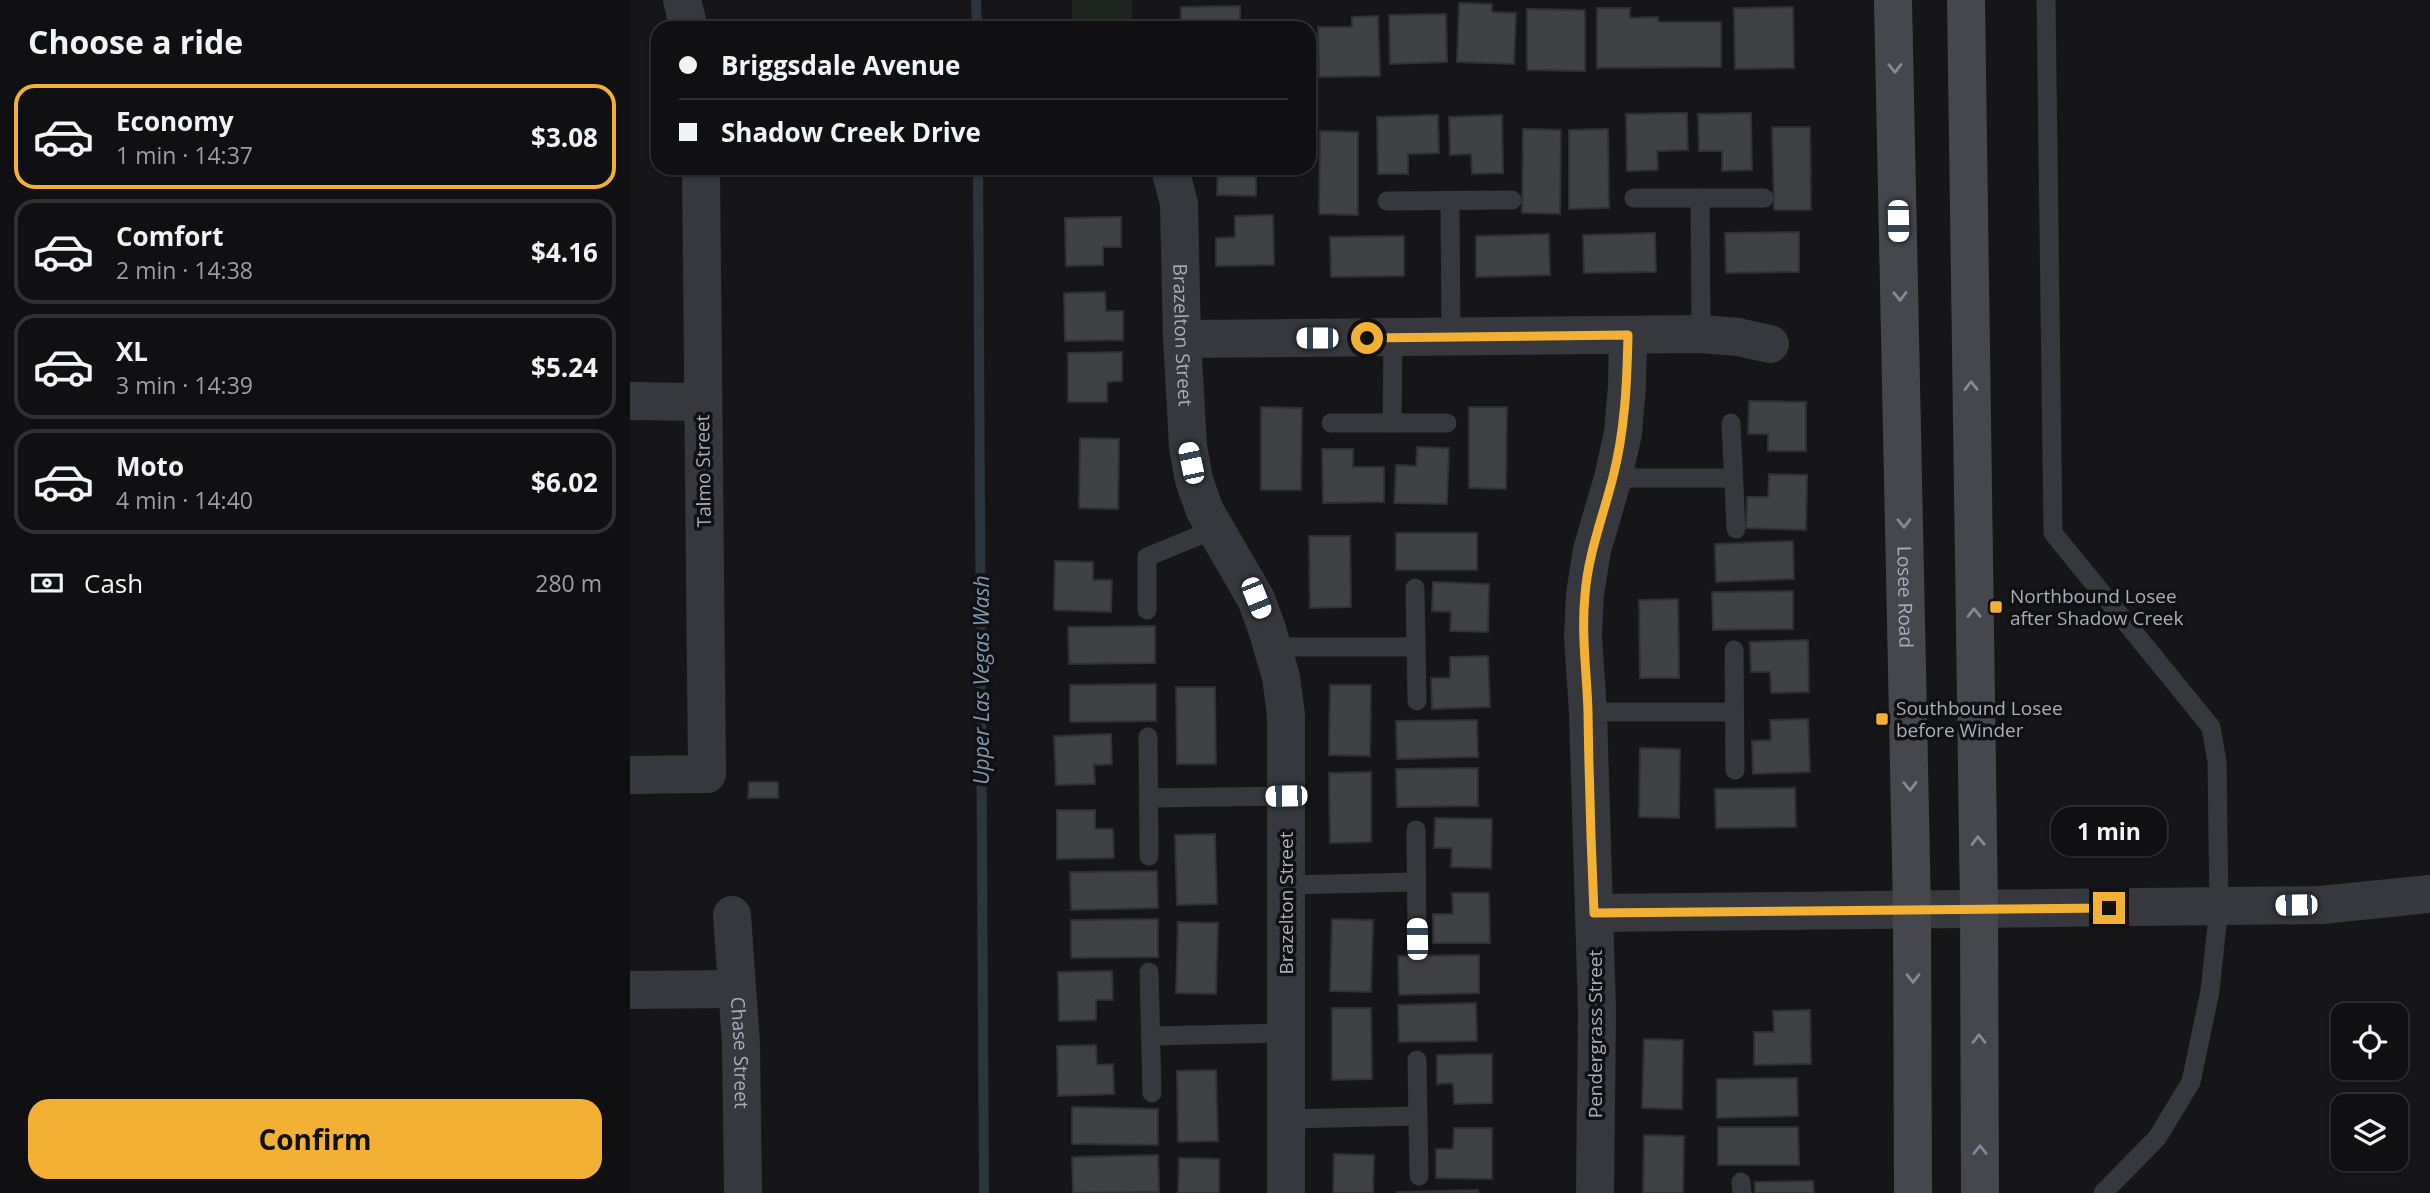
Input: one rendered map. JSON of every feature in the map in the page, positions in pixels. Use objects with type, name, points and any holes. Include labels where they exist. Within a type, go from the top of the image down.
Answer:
[{"type":"main road","name":"Losee Road","points":[[1894,0],[1912,910],[1913,1193]]},
{"type":"main road","points":[[1966,0],[1979,909],[1980,1193]]},
{"type":"street","points":[[682,0],[687,21]]},
{"type":"street","name":"Talmo Street","points":[[630,775],[706,774],[701,175]]},
{"type":"street","name":"Brazelton Street","points":[[1172,175],[1179,204],[1188,446],[1205,511],[1256,598],[1281,677],[1286,715],[1286,1193]]},
{"type":"street","points":[[1182,339],[1701,334],[1738,337],[1770,344]]},
{"type":"street","name":"Pendergrass Street","points":[[1595,1193],[1597,1011],[1588,712],[1583,635],[1585,594],[1592,550],[1623,433],[1628,335]]},
{"type":"street","points":[[630,401],[702,402]]},
{"type":"street","points":[[1594,913],[2321,905],[2430,894]]},
{"type":"street","name":"Chase Street","points":[[732,915],[741,1044],[743,1193]]},
{"type":"street","points":[[630,990],[737,989]]},
{"type":"lane","points":[[2046,0],[2053,533],[2211,727],[2217,762],[2219,906],[2210,990],[2191,1082],[2157,1138],[2103,1193]]},
{"type":"lane","points":[[1634,198],[1763,198]]},
{"type":"lane","points":[[1700,198],[1701,334]]},
{"type":"lane","points":[[1387,201],[1511,200]]},
{"type":"lane","points":[[1450,201],[1451,337]]},
{"type":"lane","points":[[1392,424],[1393,338]]},
{"type":"lane","points":[[1731,423],[1736,529]]},
{"type":"lane","points":[[1331,424],[1447,424]]},
{"type":"lane","points":[[1613,478],[1733,478]]},
{"type":"lane","points":[[1147,610],[1147,557],[1215,529]]},
{"type":"lane","points":[[1415,588],[1417,701]]},
{"type":"lane","points":[[1273,647],[1416,647]]},
{"type":"lane","points":[[1734,650],[1735,771]]},
{"type":"lane","points":[[1588,712],[1734,712]]},
{"type":"lane","points":[[1148,737],[1149,856]]},
{"type":"lane","points":[[1149,798],[1286,796]]},
{"type":"lane","points":[[1416,830],[1417,939]]},
{"type":"lane","points":[[1286,885],[1416,882]]},
{"type":"lane","points":[[1149,972],[1152,1093]]},
{"type":"lane","points":[[1151,1036],[1286,1033]]},
{"type":"lane","points":[[1418,1060],[1419,1176]]},
{"type":"lane","points":[[1286,1119],[1418,1116]]},
{"type":"shaded area","points":[[1072,0],[1132,0],[1132,21],[1072,21]]},
{"type":"building","points":[[1459,3],[1492,4],[1492,12],[1516,13],[1514,64],[1457,62]]},
{"type":"building","points":[[1240,6],[1240,21],[1181,21],[1181,7]]},
{"type":"building","points":[[1793,7],[1794,68],[1735,69],[1734,8]]},
{"type":"building","points":[[1597,8],[1630,8],[1630,18],[1658,17],[1658,22],[1721,22],[1721,67],[1597,68]]},
{"type":"building","points":[[1527,9],[1585,10],[1585,71],[1527,70]]},
{"type":"building","points":[[1446,14],[1447,62],[1390,64],[1389,15]]},
{"type":"building","points":[[1378,16],[1380,76],[1319,77],[1318,27],[1352,27],[1352,17]]},
{"type":"building","points":[[1249,20],[1285,20],[1285,21]]},
{"type":"building","points":[[1687,113],[1688,150],[1657,151],[1658,170],[1627,171],[1626,114]]},
{"type":"building","points":[[1751,113],[1752,170],[1722,171],[1722,151],[1699,151],[1698,114]]},
{"type":"building","points":[[1438,115],[1439,153],[1408,154],[1408,174],[1378,174],[1377,117]]},
{"type":"building","points":[[1502,115],[1503,173],[1472,174],[1471,154],[1450,155],[1449,117]]},
{"type":"building","points":[[1772,127],[1810,127],[1811,210],[1774,210]]},
{"type":"building","points":[[1523,129],[1561,130],[1560,214],[1522,213]]},
{"type":"building","points":[[1608,129],[1609,208],[1569,209],[1569,130]]},
{"type":"building","points":[[1320,131],[1358,132],[1358,215],[1319,214]]},
{"type":"building","points":[[1218,175],[1256,175],[1256,196],[1217,195]]},
{"type":"building","points":[[1273,215],[1274,265],[1216,266],[1216,238],[1235,237],[1235,216]]},
{"type":"building","points":[[1121,217],[1121,247],[1103,247],[1103,265],[1066,266],[1065,218]]},
{"type":"building","points":[[1799,232],[1799,272],[1726,273],[1725,233]]},
{"type":"building","points":[[1655,233],[1656,272],[1584,273],[1583,235]]},
{"type":"building","points":[[1549,234],[1550,275],[1476,277],[1476,236]]},
{"type":"building","points":[[1404,236],[1404,276],[1331,277],[1330,237]]},
{"type":"building","points":[[1105,292],[1106,311],[1123,311],[1123,340],[1065,341],[1064,293]]},
{"type":"building","points":[[1122,352],[1122,381],[1107,382],[1107,402],[1068,402],[1068,353]]},
{"type":"building","points":[[1749,401],[1806,402],[1806,451],[1768,451],[1768,434],[1748,434]]},
{"type":"building","points":[[1261,407],[1302,408],[1301,490],[1261,490]]},
{"type":"building","points":[[1469,407],[1507,407],[1506,489],[1469,488]]},
{"type":"building","points":[[1080,438],[1119,439],[1118,509],[1079,508]]},
{"type":"building","points":[[1417,447],[1449,448],[1447,504],[1394,503],[1396,465],[1416,466]]},
{"type":"building","points":[[1322,449],[1353,449],[1353,467],[1384,467],[1384,502],[1323,503]]},
{"type":"building","points":[[1769,474],[1807,475],[1806,530],[1746,528],[1747,497],[1768,497]]},
{"type":"building","points":[[1396,533],[1477,533],[1477,570],[1396,570]]},
{"type":"building","points":[[1309,536],[1350,536],[1351,607],[1310,608]]},
{"type":"building","points":[[1793,541],[1794,579],[1716,582],[1715,544]]},
{"type":"building","points":[[1055,561],[1093,562],[1093,580],[1112,580],[1111,612],[1054,610]]},
{"type":"building","points":[[1433,582],[1489,584],[1488,632],[1450,631],[1451,612],[1432,611]]},
{"type":"building","points":[[1793,591],[1793,629],[1713,630],[1712,592]]},
{"type":"building","points":[[1678,599],[1679,678],[1640,678],[1639,600]]},
{"type":"building","points":[[1155,626],[1155,663],[1069,664],[1068,627]]},
{"type":"building","points":[[1808,640],[1809,692],[1771,693],[1770,672],[1751,672],[1750,642]]},
{"type":"building","points":[[1488,656],[1490,707],[1432,709],[1431,678],[1450,678],[1450,657]]},
{"type":"building","points":[[1156,684],[1156,721],[1070,722],[1070,685]]},
{"type":"building","points":[[1330,685],[1371,685],[1370,756],[1329,755]]},
{"type":"building","points":[[1176,687],[1215,687],[1216,764],[1177,764]]},
{"type":"building","points":[[1808,719],[1810,772],[1753,774],[1752,741],[1771,740],[1770,720]]},
{"type":"building","points":[[1477,720],[1478,757],[1397,759],[1396,721]]},
{"type":"building","points":[[1111,734],[1112,764],[1094,765],[1095,784],[1056,785],[1054,736]]},
{"type":"building","points":[[1640,748],[1680,749],[1679,818],[1639,817]]},
{"type":"building","points":[[1478,768],[1478,806],[1397,807],[1396,769]]},
{"type":"building","points":[[1371,772],[1371,842],[1330,843],[1329,773]]},
{"type":"building","points":[[749,782],[778,782],[778,798],[748,798]]},
{"type":"building","points":[[1795,788],[1796,827],[1716,828],[1715,789]]},
{"type":"building","points":[[1057,810],[1095,810],[1095,829],[1113,829],[1114,858],[1057,859]]},
{"type":"building","points":[[1435,818],[1492,819],[1491,868],[1451,867],[1452,848],[1434,848]]},
{"type":"building","points":[[1215,834],[1217,904],[1177,905],[1175,835]]},
{"type":"building","points":[[1157,871],[1158,908],[1071,910],[1070,872]]},
{"type":"building","points":[[1452,893],[1489,893],[1490,943],[1433,943],[1433,914],[1453,914]]},
{"type":"building","points":[[1158,919],[1158,957],[1071,958],[1071,920]]},
{"type":"building","points":[[1332,919],[1373,920],[1371,992],[1330,991]]},
{"type":"building","points":[[1178,922],[1218,923],[1216,994],[1176,993]]},
{"type":"building","points":[[1479,955],[1479,993],[1399,995],[1398,956]]},
{"type":"building","points":[[1112,971],[1113,1000],[1096,1000],[1096,1020],[1059,1021],[1058,972]]},
{"type":"building","points":[[1476,1003],[1477,1041],[1399,1042],[1398,1005]]},
{"type":"building","points":[[1332,1008],[1371,1008],[1372,1079],[1332,1080]]},
{"type":"building","points":[[1810,1010],[1811,1064],[1754,1065],[1754,1032],[1774,1032],[1773,1011]]},
{"type":"building","points":[[1644,1039],[1683,1040],[1682,1109],[1642,1108]]},
{"type":"building","points":[[1096,1045],[1097,1065],[1113,1064],[1114,1094],[1058,1096],[1057,1046]]},
{"type":"building","points":[[1492,1054],[1492,1103],[1454,1104],[1453,1083],[1437,1084],[1437,1055]]},
{"type":"building","points":[[1216,1070],[1218,1141],[1178,1142],[1177,1071]]},
{"type":"building","points":[[1797,1078],[1798,1116],[1717,1118],[1717,1079]]},
{"type":"building","points":[[1072,1107],[1158,1109],[1158,1145],[1072,1144]]},
{"type":"building","points":[[1718,1127],[1798,1127],[1799,1165],[1718,1165]]},
{"type":"building","points":[[1454,1128],[1492,1128],[1492,1179],[1436,1178],[1436,1149],[1453,1149]]},
{"type":"building","points":[[1644,1135],[1684,1136],[1683,1193],[1643,1193]]},
{"type":"building","points":[[1334,1154],[1374,1155],[1373,1193],[1333,1193]]},
{"type":"building","points":[[1158,1155],[1159,1192],[1073,1193],[1072,1157]]},
{"type":"building","points":[[1179,1158],[1219,1159],[1219,1193],[1178,1193]]},
{"type":"building","points":[[1813,1181],[1814,1193],[1755,1193],[1755,1182]]},
{"type":"building","points":[[1478,1190],[1478,1193],[1397,1193],[1397,1192]]},
{"type":"waterway","name":"Upper Las Vegas Wash","points":[[976,0],[977,21]]},
{"type":"waterway","name":"Upper Las Vegas Wash","points":[[978,175],[984,1193]]},
{"type":"place","name":"Northbound Losee after Shadow Creek","points":[[1996,607]]},
{"type":"place","name":"Southbound Losee before Winder","points":[[1882,719]]},
{"type":"route","points":[[1367,338],[1628,335],[1623,433],[1592,550],[1585,594],[1583,635],[1594,913],[2109,908]]}]
